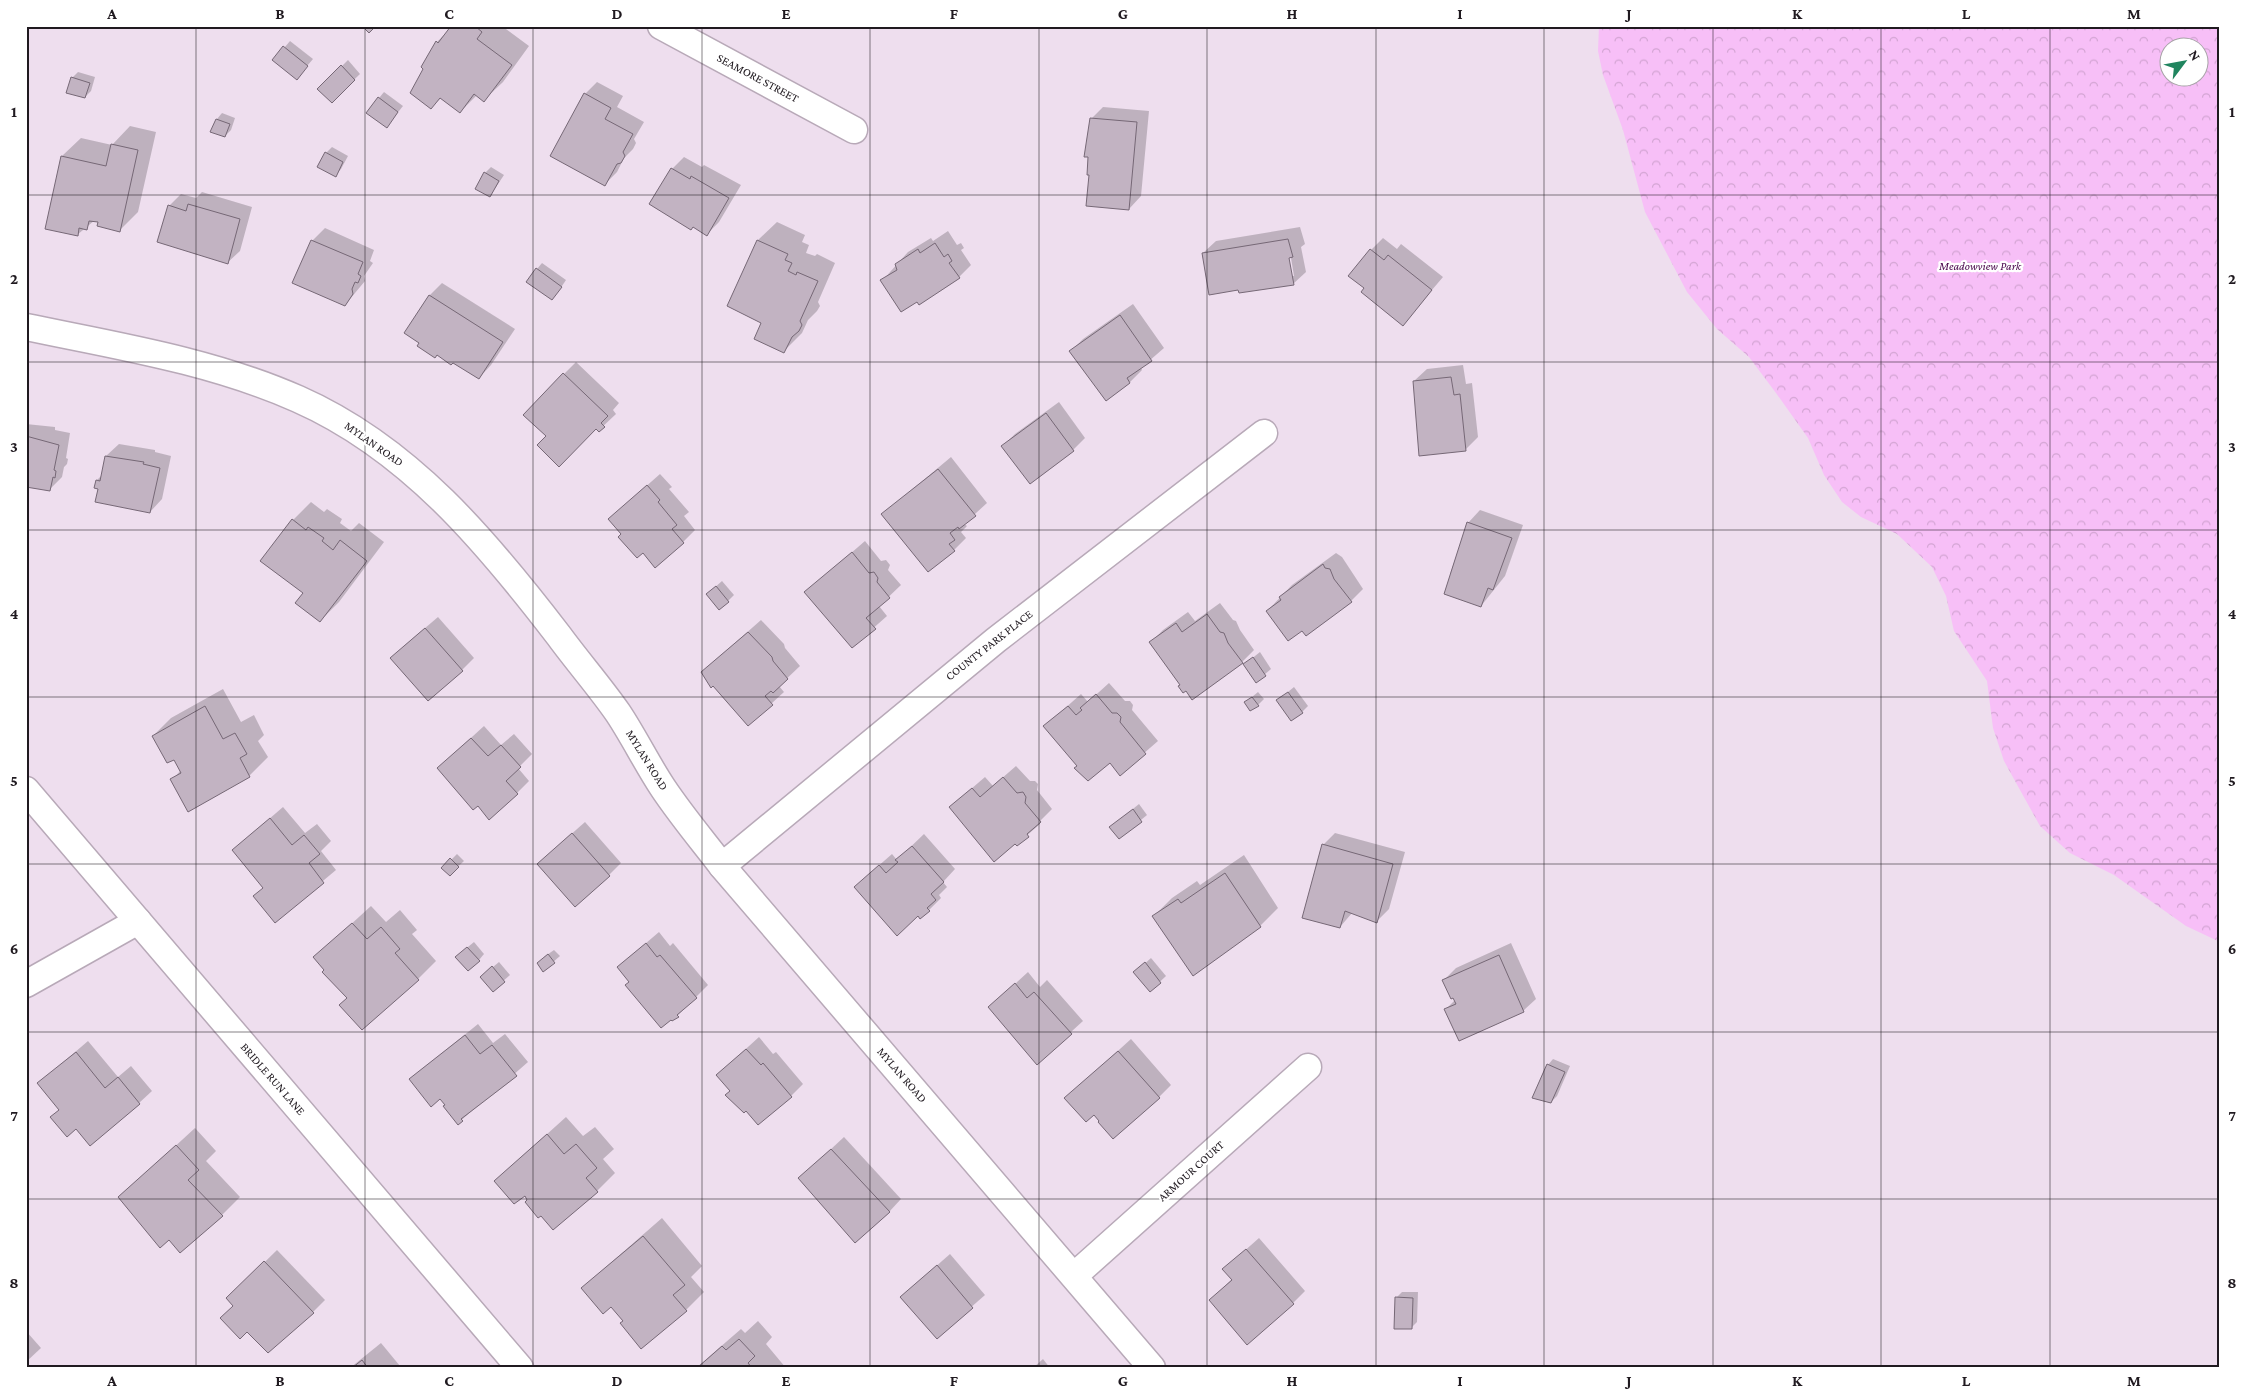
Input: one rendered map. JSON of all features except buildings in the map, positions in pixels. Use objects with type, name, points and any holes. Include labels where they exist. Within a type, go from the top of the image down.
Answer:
[{"type":"street","name":"SEAMORE STREET","points":[[661,26],[854,130]]},
{"type":"street","name":"MYLAN ROAD","points":[[26,327],[184,360],[241,377],[314,407],[345,423],[400,460],[458,514],[533,603],[617,713],[664,790],[722,866],[1152,1368]]},
{"type":"street","name":"COUNTY PARK PLACE","points":[[722,866],[996,640],[1264,433]]},
{"type":"street","name":"BRIDLE RUN LANE","points":[[26,790],[520,1368]]},
{"type":"street","points":[[26,984],[138,921]]},
{"type":"street","name":"ARMOUR COURT","points":[[1075,1276],[1308,1067]]},
{"type":"green space","name":"Meadowview Park","points":[[1599,26],[2220,26],[2220,942],[2186,926],[2114,875],[2070,853],[2040,826],[2004,761],[1993,728],[1987,681],[1954,631],[1946,596],[1932,567],[1897,534],[1861,517],[1842,502],[1824,475],[1808,438],[1776,393],[1749,357],[1717,329],[1687,292],[1645,212],[1623,130],[1603,75],[1598,51]]}]
